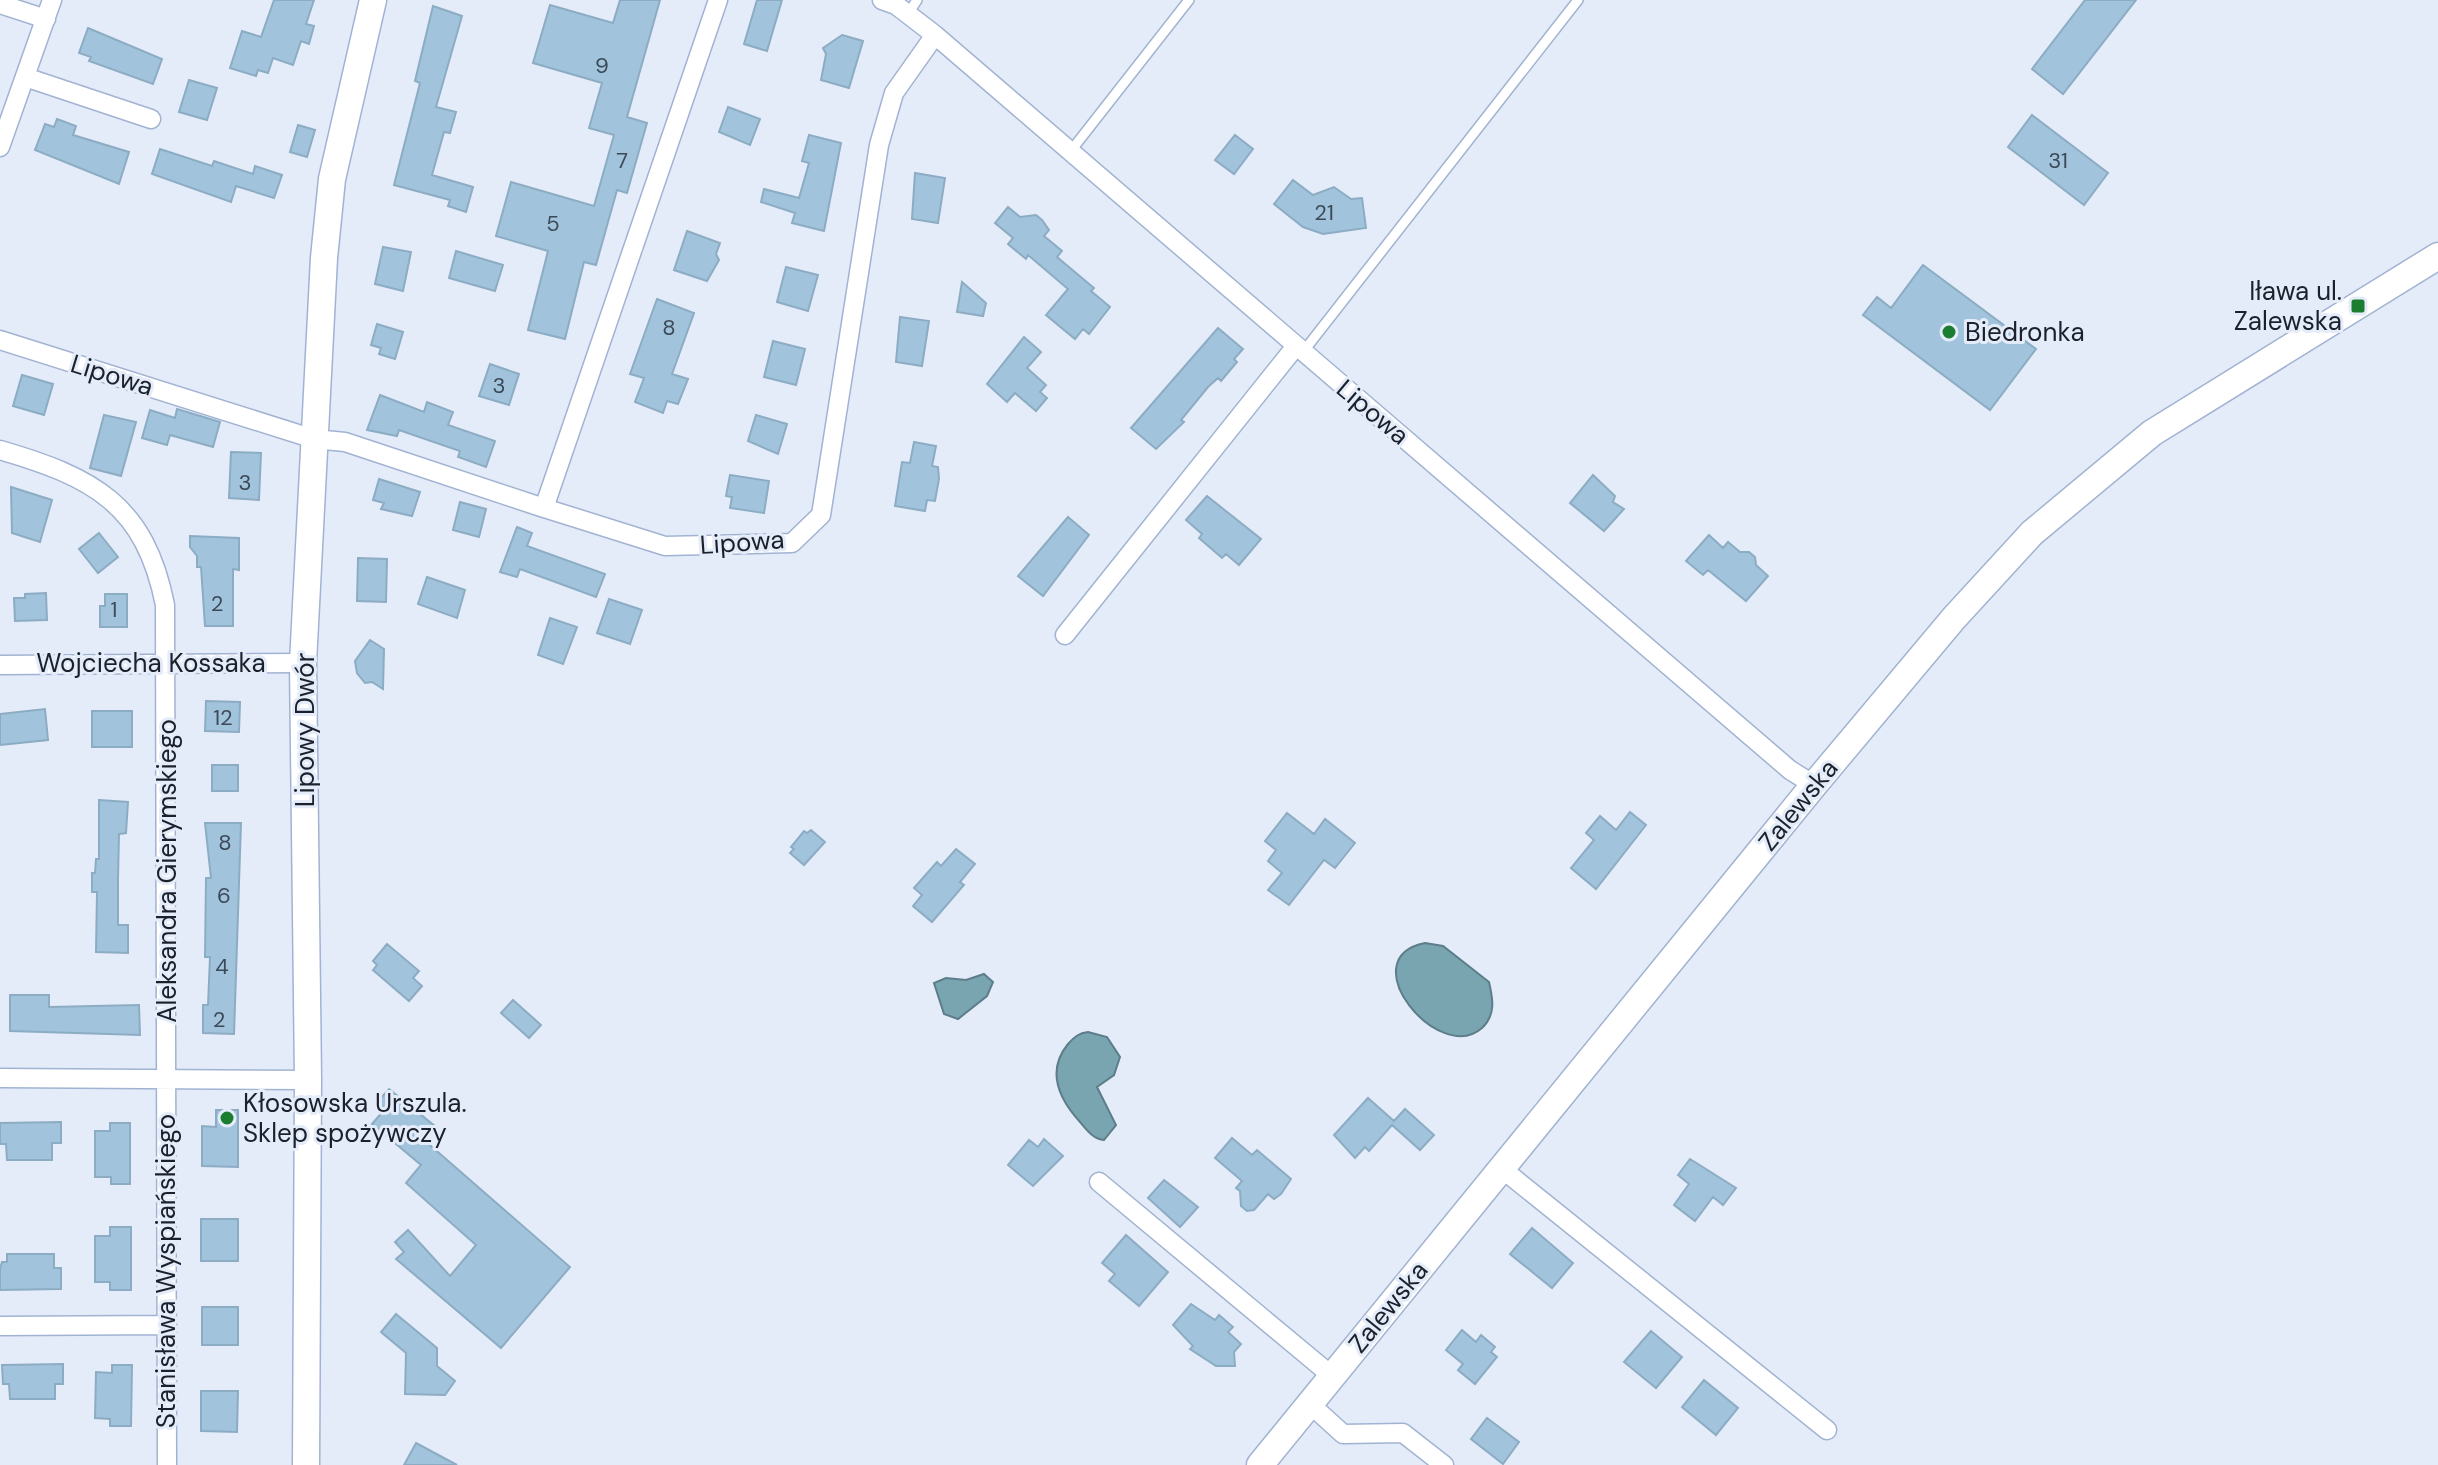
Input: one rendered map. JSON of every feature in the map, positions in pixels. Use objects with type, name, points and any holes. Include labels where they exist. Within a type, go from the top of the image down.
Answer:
[{"type":"street","points":[[0,147],[52,0]]},
{"type":"street","name":"Lipowy Dwór","points":[[306,1465],[308,1080],[303,663],[324,258],[332,179],[373,0]]},
{"type":"street","points":[[544,508],[718,0]]},
{"type":"street","name":"Lipowa","points":[[882,0],[912,7],[935,35],[1070,152],[1790,770],[1814,785]]},
{"type":"street","points":[[0,4],[46,19]]},
{"type":"street","name":"Lipowa","points":[[0,340],[314,439],[345,442],[665,546],[792,543],[821,515],[879,145],[894,93],[935,35]]},
{"type":"street","points":[[25,77],[151,119]]},
{"type":"street","name":"Zalewska","points":[[1260,1465],[1814,785],[1954,618],[2032,533],[2152,433],[2438,256]]},
{"type":"street","points":[[1065,635],[1299,349]]},
{"type":"street","name":"Aleksandra Gierymskiego","points":[[0,450],[74,476],[128,516],[146,541],[158,568],[165,605],[168,663],[166,1078]]},
{"type":"street","name":"Wojciecha Kossaka","points":[[0,665],[303,663]]},
{"type":"street","points":[[0,1078],[308,1080]]},
{"type":"street","name":"Stanisława Wyspiańskiego","points":[[166,1078],[167,1465]]},
{"type":"street","points":[[1501,1168],[1827,1430]]},
{"type":"street","points":[[1099,1182],[1332,1376]]},
{"type":"street","points":[[0,1326],[167,1325]]},
{"type":"street","points":[[1310,1404],[1343,1434],[1403,1433],[1444,1465]]},
{"type":"lane","points":[[1070,152],[1189,0]]},
{"type":"lane","points":[[1299,349],[1578,0]]},
{"type":"water","points":[[1425,943],[1443,946],[1489,982],[1491,1012],[1482,1028],[1464,1036],[1444,1033],[1425,1022],[1409,1005],[1399,987],[1396,968],[1404,953]]},
{"type":"water","points":[[984,974],[993,982],[987,996],[958,1019],[944,1014],[934,983],[946,978],[966,980]]},
{"type":"water","points":[[1088,1032],[1107,1037],[1120,1057],[1114,1075],[1097,1087],[1116,1125],[1104,1140],[1090,1134],[1066,1104],[1058,1084],[1061,1054],[1075,1037]]},
{"type":"building","points":[[274,0],[314,0],[306,24],[314,26],[309,44],[301,41],[293,65],[273,58],[268,73],[258,70],[256,76],[230,68],[242,31],[261,37]]},
{"type":"building","points":[[620,0],[660,0],[627,117],[647,123],[627,193],[617,190],[596,265],[584,262],[565,339],[528,330],[548,251],[496,236],[511,182],[594,206],[614,135],[589,128],[602,83],[533,63],[550,5],[613,23]]},
{"type":"building","points":[[757,0],[782,0],[767,51],[744,44]]},
{"type":"building","points":[[2085,0],[2136,0],[2063,94],[2032,69]]},
{"type":"building","points":[[433,6],[462,16],[436,107],[456,112],[450,133],[444,132],[432,175],[473,187],[466,212],[448,206],[450,200],[394,185],[420,83],[415,81]]},
{"type":"building","points":[[88,28],[162,59],[153,84],[89,61],[91,57],[79,53]]},
{"type":"building","points":[[842,35],[863,41],[849,88],[821,80],[826,54],[823,48]]},
{"type":"building","points":[[189,80],[217,88],[207,120],[179,112]]},
{"type":"building","points":[[728,107],[760,119],[750,145],[719,132]]},
{"type":"building","points":[[2032,115],[2108,173],[2084,205],[2008,147]]},
{"type":"building","points":[[57,119],[76,126],[73,135],[129,152],[119,184],[35,150],[45,124],[54,127]]},
{"type":"building","points":[[298,125],[315,130],[307,157],[290,152]]},
{"type":"building","points":[[809,135],[841,143],[824,231],[792,223],[795,213],[761,202],[764,189],[799,198],[809,163],[802,161]]},
{"type":"building","points":[[1235,135],[1253,149],[1234,174],[1215,160]]},
{"type":"building","points":[[160,149],[212,166],[214,161],[253,174],[255,166],[282,175],[274,198],[236,186],[231,202],[152,174]]},
{"type":"building","points":[[915,173],[945,178],[938,223],[912,219]]},
{"type":"building","points":[[1293,180],[1313,195],[1334,187],[1351,199],[1362,198],[1366,228],[1323,234],[1303,227],[1274,204]]},
{"type":"building","points":[[1008,207],[1020,217],[1036,215],[1042,220],[1049,230],[1044,236],[1062,251],[1057,257],[1094,288],[1091,291],[1110,307],[1089,334],[1083,329],[1075,339],[1046,315],[1068,289],[1028,255],[1026,259],[1008,244],[1013,238],[995,223]]},
{"type":"building","points":[[687,231],[720,243],[716,254],[719,260],[707,281],[674,270]]},
{"type":"building","points":[[383,247],[411,252],[403,291],[375,284]]},
{"type":"building","points":[[456,251],[503,265],[495,291],[449,278]]},
{"type":"building","name":"Biedronka","points":[[1923,265],[2036,349],[1990,410],[1863,315],[1877,297],[1891,308]]},
{"type":"building","points":[[786,267],[818,275],[808,311],[777,302]]},
{"type":"building","points":[[962,282],[986,303],[983,316],[957,312]]},
{"type":"building","points":[[657,299],[694,313],[672,374],[688,379],[678,404],[667,401],[663,413],[635,402],[644,378],[630,374]]},
{"type":"building","points":[[900,317],[929,321],[922,366],[896,362]]},
{"type":"building","points":[[377,324],[403,332],[395,359],[379,354],[381,348],[371,345]]},
{"type":"building","points":[[1218,328],[1243,349],[1234,359],[1237,362],[1221,381],[1218,378],[1208,387],[1181,420],[1184,422],[1156,449],[1131,428]]},
{"type":"building","points":[[1024,337],[1041,352],[1027,368],[1046,385],[1040,392],[1047,398],[1036,411],[1015,393],[1007,402],[987,384]]},
{"type":"building","points":[[773,341],[805,349],[796,385],[764,377]]},
{"type":"building","points":[[490,364],[519,374],[509,405],[479,396]]},
{"type":"building","points":[[22,375],[53,384],[44,415],[13,406]]},
{"type":"building","points":[[380,395],[424,412],[427,402],[453,412],[448,425],[495,441],[486,467],[458,457],[460,451],[399,430],[397,436],[367,430]]},
{"type":"building","points":[[177,409],[220,422],[213,447],[170,435],[167,445],[142,438],[150,410],[175,418]]},
{"type":"building","points":[[104,415],[136,422],[121,476],[90,468]]},
{"type":"building","points":[[756,415],[787,424],[778,454],[748,441]]},
{"type":"building","points":[[914,442],[936,446],[932,466],[938,467],[939,479],[935,501],[927,500],[925,511],[895,506],[902,462],[910,463]]},
{"type":"building","points":[[231,452],[261,453],[259,500],[229,498]]},
{"type":"building","points":[[730,475],[769,481],[764,513],[730,508],[732,497],[726,496]]},
{"type":"building","points":[[1593,475],[1615,496],[1613,502],[1624,509],[1604,531],[1570,503]]},
{"type":"building","points":[[379,479],[420,492],[412,516],[381,509],[384,503],[373,500]]},
{"type":"building","points":[[11,487],[52,500],[40,542],[12,533]]},
{"type":"building","points":[[1207,496],[1261,539],[1239,565],[1226,554],[1222,558],[1199,538],[1202,534],[1186,520]]},
{"type":"building","points":[[460,502],[486,509],[479,537],[453,530]]},
{"type":"building","points":[[1068,517],[1089,535],[1043,596],[1018,576]]},
{"type":"building","points":[[517,527],[532,533],[527,546],[605,574],[596,597],[520,569],[517,577],[500,572]]},
{"type":"building","points":[[99,533],[118,557],[98,573],[79,549]]},
{"type":"building","points":[[1709,535],[1723,548],[1728,542],[1740,552],[1749,552],[1755,557],[1756,565],[1768,576],[1746,601],[1708,570],[1703,575],[1686,561]]},
{"type":"building","points":[[190,536],[239,538],[239,570],[233,569],[233,626],[205,626],[201,567],[197,567],[197,556],[190,547]]},
{"type":"building","points":[[358,558],[387,559],[386,602],[357,601]]},
{"type":"building","points":[[427,577],[465,590],[457,618],[418,604]]},
{"type":"building","points":[[46,593],[47,620],[15,621],[14,598]]},
{"type":"building","points":[[105,594],[127,594],[127,627],[100,627],[100,606],[105,606]]},
{"type":"building","points":[[609,599],[642,610],[630,644],[597,633]]},
{"type":"building","points":[[550,618],[577,627],[563,664],[538,655]]},
{"type":"building","points":[[370,640],[384,649],[383,689],[372,682],[365,683],[357,673],[355,661]]},
{"type":"building","points":[[206,701],[240,702],[239,732],[205,731]]},
{"type":"building","points":[[45,709],[48,740],[0,745],[0,714]]},
{"type":"building","points":[[92,711],[132,711],[132,747],[92,747]]},
{"type":"building","points":[[212,765],[238,765],[238,791],[212,791]]},
{"type":"building","points":[[99,800],[128,802],[126,833],[119,834],[118,925],[128,925],[128,953],[96,952],[97,892],[92,892],[92,873],[95,873],[96,859],[99,859]]},
{"type":"building","points":[[1630,812],[1646,825],[1596,889],[1571,868],[1594,840],[1586,833],[1600,816],[1616,830]]},
{"type":"building","points":[[1287,813],[1314,834],[1325,819],[1355,843],[1335,868],[1324,860],[1289,905],[1268,890],[1282,873],[1268,861],[1276,850],[1265,841]]},
{"type":"building","points":[[205,823],[241,823],[234,1034],[203,1033],[203,1005],[208,1005],[210,957],[205,957],[206,878],[211,878]]},
{"type":"building","points":[[811,830],[825,842],[804,865],[790,853],[794,849],[791,847],[804,831],[807,833]]},
{"type":"building","points":[[956,849],[975,864],[960,882],[964,885],[932,922],[913,906],[922,895],[914,888],[937,862],[941,866]]},
{"type":"building","points":[[387,944],[419,971],[413,978],[422,986],[409,1001],[373,970],[377,965],[373,961]]},
{"type":"building","points":[[10,995],[49,995],[49,1007],[139,1005],[140,1035],[10,1031]]},
{"type":"building","points":[[513,1000],[541,1025],[529,1038],[501,1013]]},
{"type":"building","points":[[389,1089],[436,1127],[425,1140],[431,1146],[570,1267],[501,1348],[396,1259],[404,1252],[395,1242],[408,1230],[450,1276],[476,1245],[406,1183],[421,1165],[372,1124],[385,1109],[377,1102]]},
{"type":"building","points":[[1368,1098],[1394,1121],[1405,1109],[1434,1135],[1420,1150],[1392,1125],[1369,1151],[1365,1147],[1355,1158],[1334,1135]]},
{"type":"building","points":[[216,1110],[238,1110],[238,1167],[202,1166],[202,1126],[216,1127]]},
{"type":"building","points":[[61,1122],[61,1143],[52,1143],[52,1160],[7,1160],[6,1144],[0,1144],[0,1123]]},
{"type":"building","points":[[110,1123],[130,1123],[130,1184],[111,1184],[111,1177],[95,1177],[95,1131],[110,1131]]},
{"type":"building","points":[[1232,1138],[1252,1155],[1257,1150],[1291,1179],[1281,1194],[1274,1199],[1268,1194],[1254,1210],[1247,1211],[1241,1206],[1240,1191],[1236,1188],[1242,1181],[1215,1158]]},
{"type":"building","points":[[1044,1139],[1063,1156],[1033,1186],[1008,1165],[1029,1140],[1038,1147]]},
{"type":"building","points":[[1690,1159],[1736,1188],[1723,1205],[1713,1197],[1695,1221],[1674,1205],[1689,1184],[1678,1175]]},
{"type":"building","points":[[1164,1180],[1198,1207],[1180,1227],[1148,1198]]},
{"type":"building","points":[[201,1219],[238,1219],[238,1261],[201,1261]]},
{"type":"building","points":[[110,1227],[131,1227],[131,1290],[110,1290],[110,1282],[95,1282],[95,1236],[110,1236]]},
{"type":"building","points":[[1532,1228],[1573,1263],[1552,1288],[1510,1254]]},
{"type":"building","points":[[1126,1235],[1168,1272],[1139,1306],[1109,1281],[1115,1274],[1102,1263]]},
{"type":"building","points":[[7,1254],[54,1254],[54,1268],[61,1268],[61,1289],[0,1290],[0,1269],[2,1262],[7,1262]]},
{"type":"building","points":[[1191,1304],[1215,1320],[1219,1315],[1233,1327],[1228,1332],[1241,1344],[1234,1352],[1235,1366],[1216,1366],[1190,1349],[1193,1346],[1173,1325]]},
{"type":"building","points":[[202,1307],[238,1307],[238,1345],[202,1345]]},
{"type":"building","points":[[396,1314],[437,1348],[437,1366],[455,1381],[445,1395],[405,1394],[406,1353],[381,1332]]},
{"type":"building","points":[[1462,1330],[1476,1342],[1481,1335],[1495,1347],[1491,1352],[1497,1357],[1475,1384],[1458,1370],[1463,1364],[1446,1350]]},
{"type":"building","points":[[1651,1331],[1682,1357],[1656,1388],[1624,1362]]},
{"type":"building","points":[[63,1364],[63,1384],[55,1384],[55,1399],[10,1399],[9,1384],[3,1384],[2,1365]]},
{"type":"building","points":[[112,1365],[132,1365],[131,1426],[110,1426],[110,1419],[95,1418],[96,1372],[112,1373]]},
{"type":"building","points":[[1704,1380],[1738,1408],[1716,1435],[1682,1407]]},
{"type":"building","points":[[201,1391],[238,1391],[237,1432],[201,1431]]},
{"type":"building","points":[[1487,1418],[1519,1442],[1503,1464],[1471,1439]]},
{"type":"building","points":[[416,1443],[457,1465],[404,1465]]},
{"type":"place","name":"Iława ul. Zalewska","points":[[2358,306]]},
{"type":"place","name":"Biedronka","points":[[1949,332]]},
{"type":"place","name":"Kłosowska Urszula. Sklep spożywczy","points":[[227,1118]]}]
